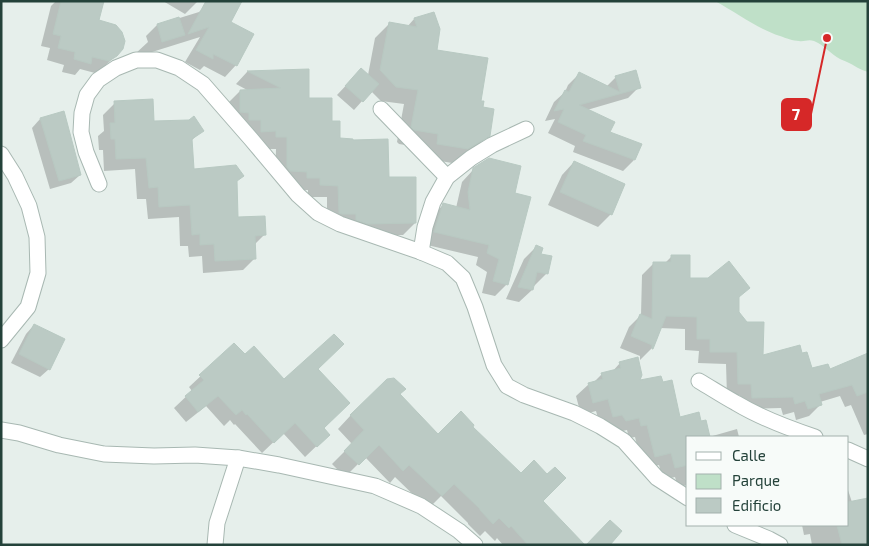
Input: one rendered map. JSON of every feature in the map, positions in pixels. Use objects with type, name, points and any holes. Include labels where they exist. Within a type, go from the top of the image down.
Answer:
[{"type":"street","points":[[99,184],[86,152],[81,132],[82,113],[87,95],[98,80],[116,68],[136,60],[157,60],[179,68],[203,84],[298,195],[318,213],[340,224],[447,263],[463,278],[475,307],[494,365],[507,386],[524,395],[574,413],[600,426],[624,441],[657,478],[686,497]]},
{"type":"street","points":[[381,109],[447,177]]},
{"type":"street","points":[[421,252],[425,227],[433,202],[447,177],[471,158],[492,145],[526,129]]},
{"type":"street","points":[[1,154],[15,176],[29,206],[37,237],[38,273],[28,307],[1,340]]},
{"type":"street","points":[[699,381],[755,413],[783,426],[812,436]]},
{"type":"street","points":[[1,430],[19,433],[59,446],[104,454],[195,455],[238,458],[375,486],[421,506],[459,531],[475,545]]},
{"type":"street","points":[[849,450],[868,459]]},
{"type":"street","points":[[215,545],[217,523],[238,458]]},
{"type":"street","points":[[739,526],[769,538],[780,545]]},
{"type":"green space","points":[[715,1],[868,1],[868,72],[840,59],[814,41],[794,40],[771,33]]},
{"type":"building","points":[[61,1],[104,1],[99,20],[116,25],[122,32],[125,41],[123,49],[117,56],[109,61],[92,57],[91,64],[74,59],[75,52],[58,48],[61,36],[53,34]]},
{"type":"building","points":[[206,1],[242,1],[231,22],[254,34],[237,66],[213,54],[213,59],[196,50],[209,27],[188,34]]},
{"type":"building","points":[[434,12],[440,29],[437,50],[488,58],[481,101],[484,101],[483,107],[494,109],[490,136],[468,149],[437,144],[438,134],[414,130],[411,127],[418,90],[396,87],[380,70],[389,22],[417,27],[414,18]]},
{"type":"building","points":[[179,17],[185,35],[162,42],[157,24]]},
{"type":"building","points":[[361,68],[379,84],[363,102],[345,86]]},
{"type":"building","points":[[309,69],[309,98],[332,98],[332,121],[340,121],[340,138],[353,140],[388,139],[389,177],[416,177],[416,223],[368,224],[356,220],[356,214],[339,213],[338,186],[320,185],[320,178],[307,178],[307,172],[290,171],[287,167],[287,137],[276,137],[276,131],[261,132],[261,120],[249,120],[249,113],[240,112],[240,90],[281,88],[247,71]]},
{"type":"building","points":[[636,70],[641,88],[579,105],[615,122],[610,132],[642,144],[635,160],[583,141],[586,135],[558,122],[564,109],[554,111],[565,90],[569,92],[579,72],[620,92],[615,76]]},
{"type":"building","points":[[153,99],[154,121],[189,120],[194,116],[204,131],[192,139],[194,169],[236,165],[244,176],[237,181],[238,217],[265,216],[266,235],[255,236],[256,259],[215,261],[214,244],[200,245],[200,234],[192,235],[190,205],[159,207],[158,187],[149,188],[146,158],[116,159],[115,139],[111,139],[110,123],[115,123],[114,101]]},
{"type":"building","points":[[64,111],[81,175],[59,181],[40,118]]},
{"type":"building","points":[[489,158],[521,166],[515,193],[531,197],[508,285],[493,281],[499,259],[487,253],[489,245],[434,232],[443,203],[470,210],[468,192],[473,168]]},
{"type":"building","points":[[574,161],[625,184],[612,215],[560,192]]},
{"type":"building","points":[[536,245],[543,248],[541,254],[552,256],[548,274],[537,272],[533,290],[518,287]]},
{"type":"building","points":[[671,255],[690,255],[690,278],[708,278],[729,261],[750,288],[739,297],[739,312],[747,322],[764,322],[763,355],[800,345],[802,353],[807,352],[812,368],[828,364],[830,369],[868,353],[868,392],[857,396],[852,385],[819,394],[822,405],[808,409],[805,401],[795,404],[793,397],[752,398],[751,384],[738,384],[737,352],[710,352],[710,339],[697,339],[697,317],[666,316],[653,349],[652,345],[631,336],[640,314],[652,319],[653,262],[671,262]]},
{"type":"building","points":[[34,324],[65,339],[50,370],[19,354]]},
{"type":"building","points":[[334,334],[344,344],[318,369],[350,403],[324,428],[330,435],[317,447],[295,423],[274,443],[247,414],[242,410],[236,415],[218,396],[198,412],[185,396],[204,380],[199,375],[234,343],[245,354],[254,346],[284,379]]},
{"type":"building","points":[[638,357],[642,375],[640,380],[661,376],[663,382],[672,380],[680,417],[699,412],[701,421],[706,420],[710,436],[686,436],[686,465],[675,468],[671,453],[655,457],[647,425],[641,426],[639,418],[626,421],[622,415],[613,417],[608,399],[593,403],[588,383],[603,379],[601,373],[621,368],[619,362]]},
{"type":"building","points":[[394,378],[406,389],[400,394],[438,434],[461,411],[474,425],[473,427],[521,473],[534,460],[547,474],[555,467],[566,478],[543,501],[585,545],[528,545],[511,526],[509,528],[499,518],[493,524],[454,484],[442,496],[409,465],[403,471],[379,445],[359,465],[344,451],[364,430],[350,415],[387,379]]},
{"type":"building","points":[[868,498],[868,545],[842,545],[837,526],[849,526],[849,502]]},
{"type":"building","points":[[610,520],[622,531],[610,545],[586,545]]},
{"type":"place","name":"7","points":[[827,38]]}]
